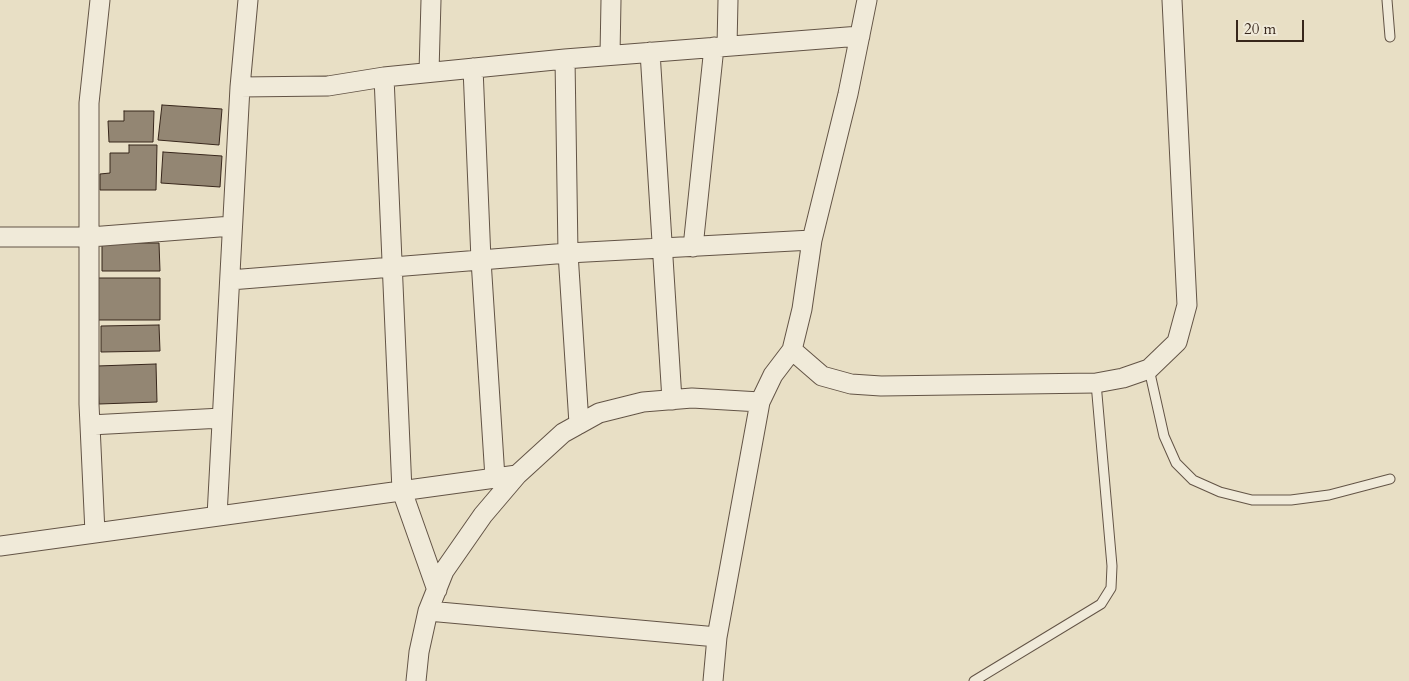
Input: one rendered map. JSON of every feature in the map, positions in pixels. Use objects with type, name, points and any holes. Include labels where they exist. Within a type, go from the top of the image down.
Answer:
[{"type":"street","points":[[95,533],[90,425],[89,103],[98,34],[100,0]]},
{"type":"street","points":[[217,516],[240,87],[248,0]]},
{"type":"street","points":[[429,72],[431,0]]},
{"type":"street","points":[[610,55],[611,0]]},
{"type":"street","points":[[693,246],[728,0]]},
{"type":"street","points":[[713,681],[717,636],[760,402],[773,375],[792,350],[802,309],[812,240],[867,0]]},
{"type":"street","points":[[792,350],[822,376],[851,384],[880,386],[1096,383],[1123,378],[1150,369],[1177,342],[1187,305],[1172,0]]},
{"type":"street","points":[[240,87],[304,88],[384,76],[565,59],[860,36]]},
{"type":"street","points":[[650,52],[672,400]]},
{"type":"street","points":[[565,59],[568,253],[580,424]]},
{"type":"street","points":[[473,68],[481,260],[495,478]]},
{"type":"street","points":[[384,76],[402,491],[437,590]]},
{"type":"street","points":[[0,237],[90,237],[232,226]]},
{"type":"street","points":[[230,280],[568,253],[812,240]]},
{"type":"street","points":[[416,681],[419,652],[428,611],[444,571],[483,515],[517,475],[563,433],[599,413],[643,402],[692,398],[760,402]]},
{"type":"street","points":[[90,425],[222,418]]},
{"type":"street","points":[[0,546],[517,475]]},
{"type":"street","points":[[428,611],[717,636]]},
{"type":"lane","points":[[1387,0],[1390,37]]},
{"type":"lane","points":[[1150,369],[1164,436],[1176,463],[1193,480],[1211,488],[1252,500],[1291,500],[1329,495],[1390,479]]},
{"type":"lane","points":[[974,681],[1101,604],[1111,588],[1112,566],[1096,383]]},
{"type":"building","points":[[162,105],[222,109],[219,145],[158,140]]},
{"type":"building","points":[[124,111],[154,111],[153,142],[109,142],[108,121],[124,121]]},
{"type":"building","points":[[129,145],[157,145],[156,190],[100,190],[100,174],[110,173],[110,153],[129,153]]},
{"type":"building","points":[[163,152],[222,156],[220,187],[161,183]]},
{"type":"building","points":[[102,243],[159,243],[160,271],[102,271]]},
{"type":"building","points":[[98,278],[160,278],[160,320],[98,320]]},
{"type":"building","points":[[159,325],[160,351],[101,352],[101,326]]},
{"type":"building","points":[[156,364],[157,402],[99,404],[97,366]]}]
